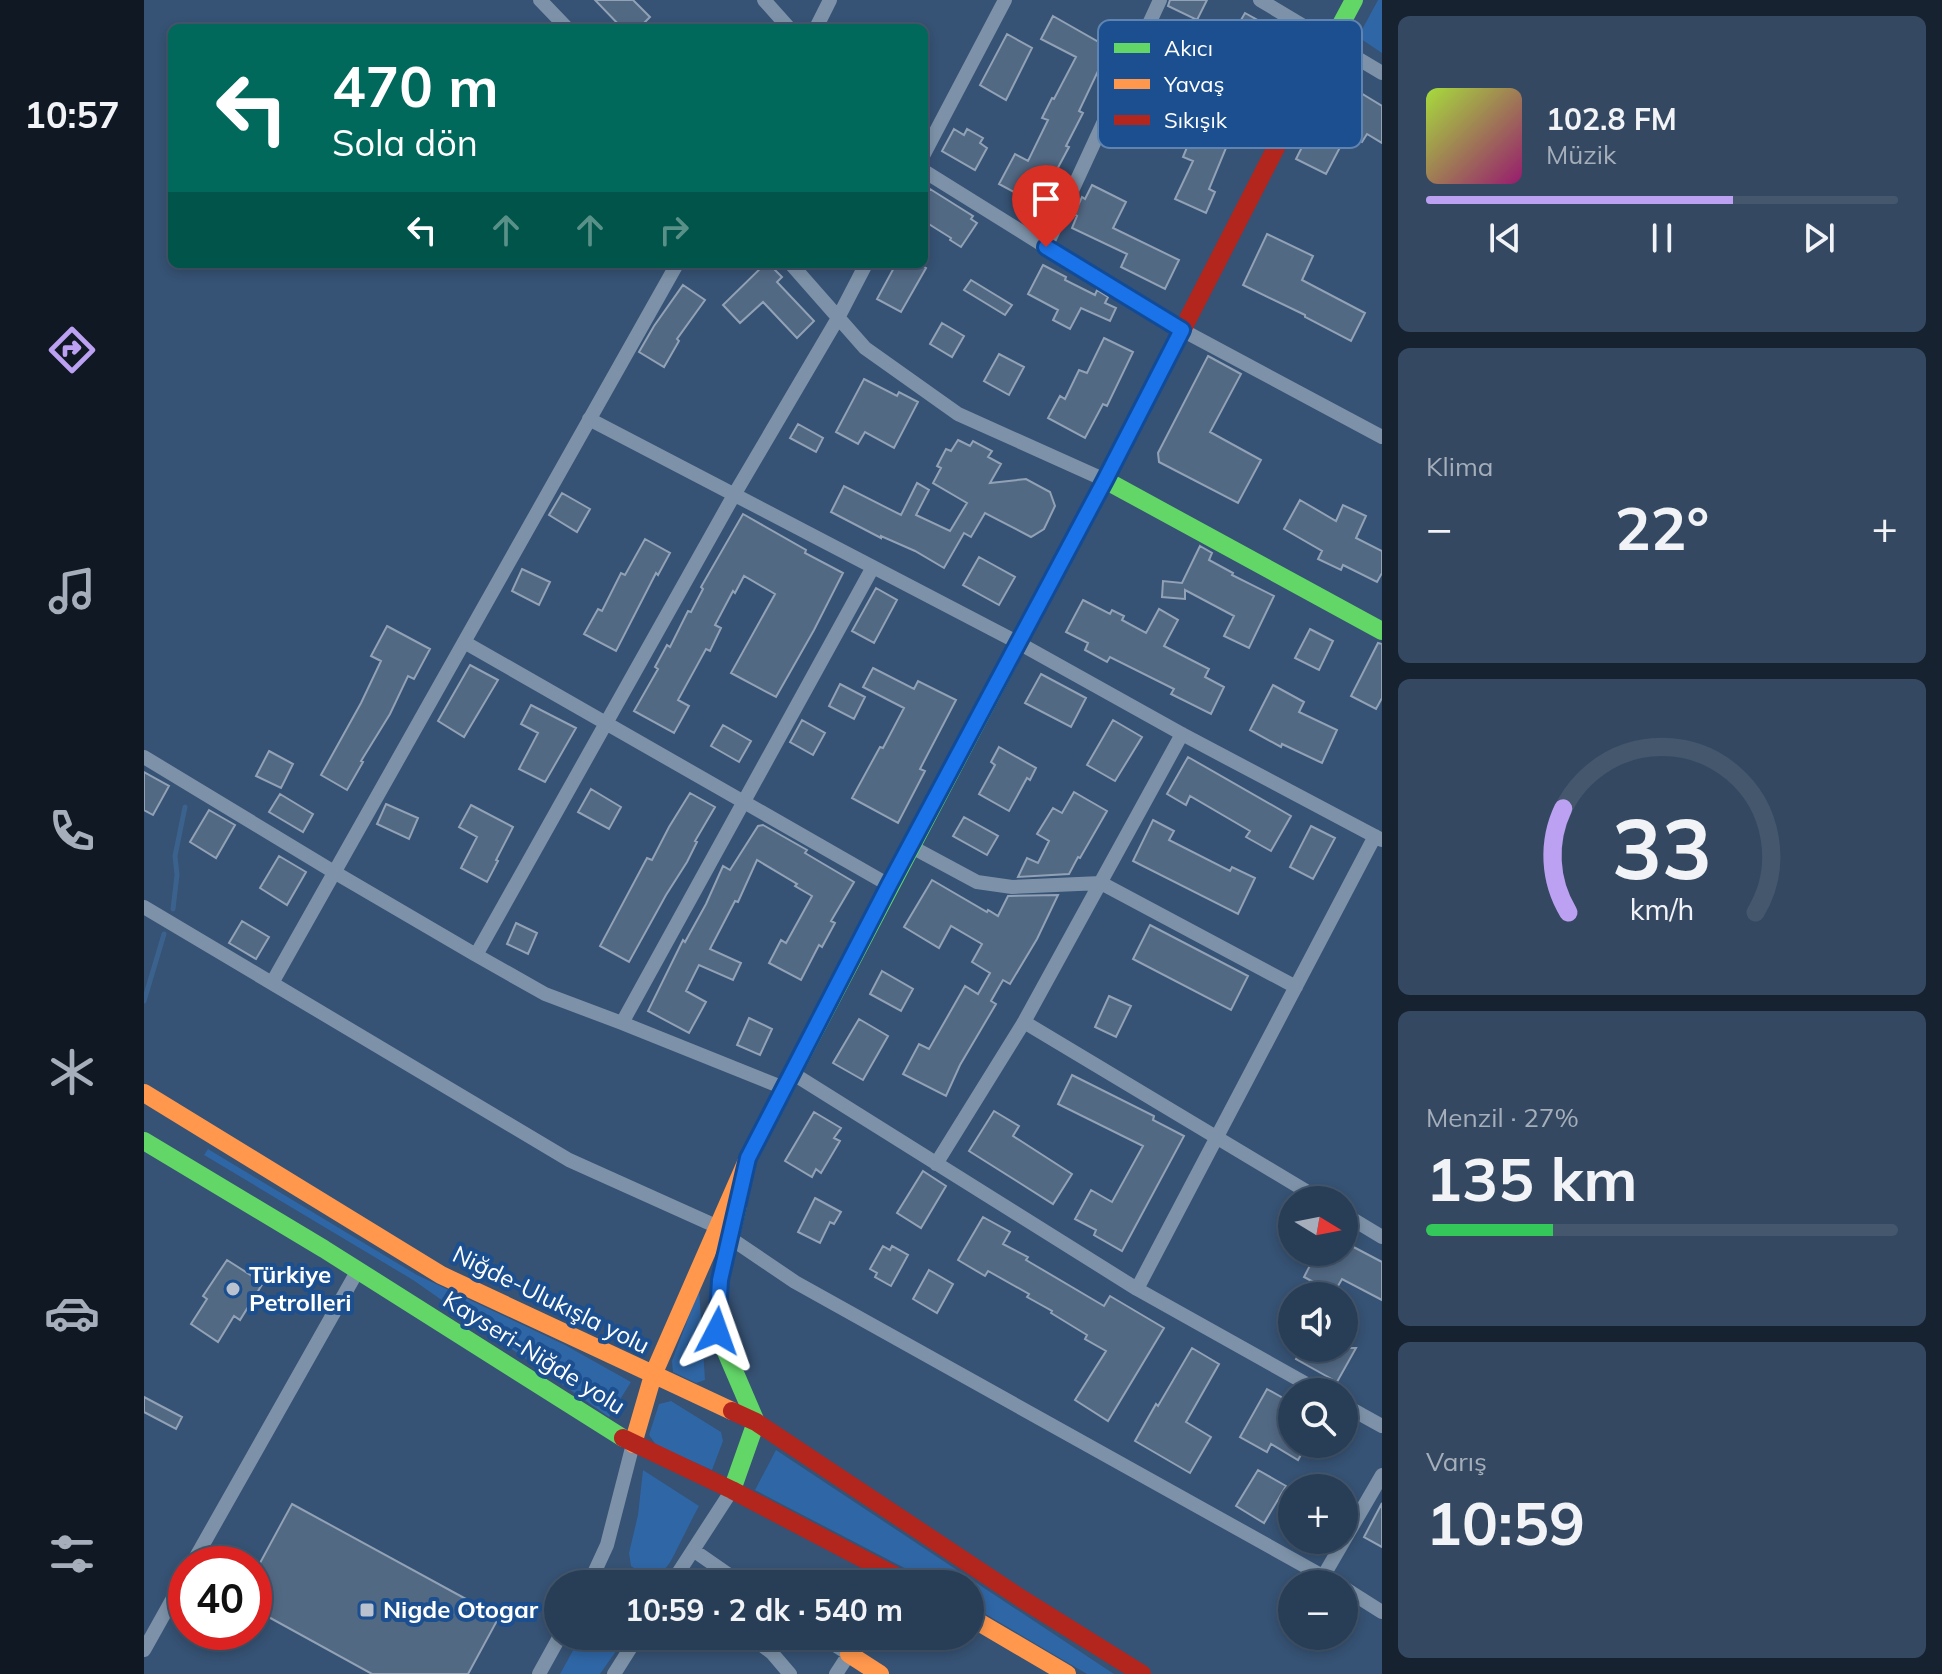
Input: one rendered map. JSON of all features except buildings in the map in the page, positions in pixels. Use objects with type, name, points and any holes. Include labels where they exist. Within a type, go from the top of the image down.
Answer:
[{"type":"main road","points":[[1343,20],[1354,0]]},
{"type":"main road","points":[[633,1444],[653,1375],[724,1232],[748,1158],[1276,148]]},
{"type":"main road","points":[[1105,480],[1382,631]]},
{"type":"main road","name":"Niğde-Ulukışla yolu","points":[[144,1093],[441,1275],[756,1422],[1022,1599],[1140,1672]]},
{"type":"main road","name":"Kayseri-Niğde yolu","points":[[144,1141],[358,1270],[633,1444],[732,1490],[884,1570]]},
{"type":"main road","points":[[724,1232],[717,1331],[756,1422],[732,1490]]},
{"type":"main road","points":[[984,1627],[1067,1674]]},
{"type":"main road","points":[[984,1629],[1046,1674]]},
{"type":"main road","points":[[849,1654],[880,1674]]},
{"type":"street","points":[[540,0],[563,24]]},
{"type":"street","points":[[764,0],[785,24]]},
{"type":"street","points":[[818,24],[830,0]]},
{"type":"street","points":[[928,146],[1005,0]]},
{"type":"street","points":[[1151,20],[1160,0]]},
{"type":"street","points":[[1260,0],[1295,20]]},
{"type":"street","points":[[1362,60],[1382,73]]},
{"type":"street","points":[[1046,247],[1098,134]]},
{"type":"street","points":[[928,173],[1182,330],[1382,437]]},
{"type":"street","points":[[272,983],[675,268]]},
{"type":"street","points":[[794,268],[865,348],[958,414],[1105,480]]},
{"type":"street","points":[[476,955],[864,268]]},
{"type":"street","points":[[589,419],[1017,642],[1378,838],[1137,1289]]},
{"type":"street","points":[[622,1023],[873,567]]},
{"type":"street","points":[[464,642],[889,885]]},
{"type":"street","points":[[936,1164],[1024,1022],[1182,734]]},
{"type":"street","points":[[144,757],[545,994],[788,1081],[936,1164],[1137,1289],[1296,1378]]},
{"type":"street","points":[[910,846],[977,882],[1012,887],[1101,883],[1296,987]]},
{"type":"street","points":[[144,907],[569,1160],[724,1232],[795,1282],[1315,1570]]},
{"type":"street","points":[[1024,1022],[1298,1186]]},
{"type":"street","points":[[1358,1222],[1382,1237]]},
{"type":"street","points":[[202,1546],[358,1270]]},
{"type":"street","points":[[1358,1413],[1382,1426]]},
{"type":"street","points":[[595,1570],[607,1545],[633,1444]]},
{"type":"street","points":[[1327,1570],[1382,1475]]},
{"type":"street","points":[[682,1570],[732,1490]]},
{"type":"street","points":[[693,1550],[722,1570]]},
{"type":"street","points":[[1358,1597],[1382,1612]]},
{"type":"street","points":[[144,1650],[168,1607]]},
{"type":"street","points":[[539,1674],[552,1650]]},
{"type":"street","points":[[614,1674],[629,1650]]},
{"type":"street","points":[[768,1650],[790,1674]]},
{"type":"street","points":[[836,1674],[849,1654],[843,1650]]},
{"type":"shaded area","points":[[1378,0],[1382,0],[1382,53],[1362,40],[1362,30]]},
{"type":"shaded area","points":[[208,1149],[417,1275],[565,1345],[631,1382],[609,1417],[413,1280],[204,1155]]},
{"type":"shaded area","points":[[699,1289],[705,1380],[696,1383],[673,1372],[672,1361]]},
{"type":"shaded area","points":[[671,1401],[721,1432],[723,1441],[712,1470],[656,1445],[649,1435],[659,1404]]},
{"type":"shaded area","points":[[776,1450],[957,1570],[908,1570],[755,1490]]},
{"type":"shaded area","points":[[643,1470],[699,1506],[664,1570],[637,1570],[631,1566],[629,1553],[638,1515]]},
{"type":"shaded area","points":[[984,1588],[1114,1674],[1087,1674],[984,1613]]},
{"type":"shaded area","points":[[573,1650],[617,1650],[600,1674],[560,1674]]},
{"type":"waterway","points":[[173,909],[177,875],[175,856],[185,807]]},
{"type":"waterway","points":[[144,1001],[164,934]]},
{"type":"traffic: fast","points":[[1343,20],[1354,0]]},
{"type":"traffic: fast","points":[[1105,480],[1382,631]]},
{"type":"traffic: fast","points":[[760,1135],[1009,661]]},
{"type":"traffic: fast","points":[[144,1141],[324,1249],[623,1438]]},
{"type":"traffic: fast","points":[[732,1490],[756,1422],[717,1331],[720,1280],[738,1205]]},
{"type":"traffic: slow","points":[[144,1093],[441,1275],[732,1411]]},
{"type":"traffic: slow","points":[[633,1444],[653,1375],[760,1135]]},
{"type":"traffic: slow","points":[[984,1625],[1067,1674]]},
{"type":"traffic: slow","points":[[849,1654],[880,1674]]},
{"type":"traffic: jam","points":[[1009,661],[1276,148]]},
{"type":"traffic: jam","points":[[732,1411],[756,1422],[1022,1599],[1142,1674]]},
{"type":"traffic: jam","points":[[623,1438],[732,1490],[884,1570]]},
{"type":"place","name":"Türkiye Petrolleri","points":[[233,1289]]},
{"type":"place","name":"Nigde Otogar","points":[[367,1610]]},
{"type":"route","points":[[717,1331],[720,1280],[748,1158],[1182,330],[1046,247]]}]
